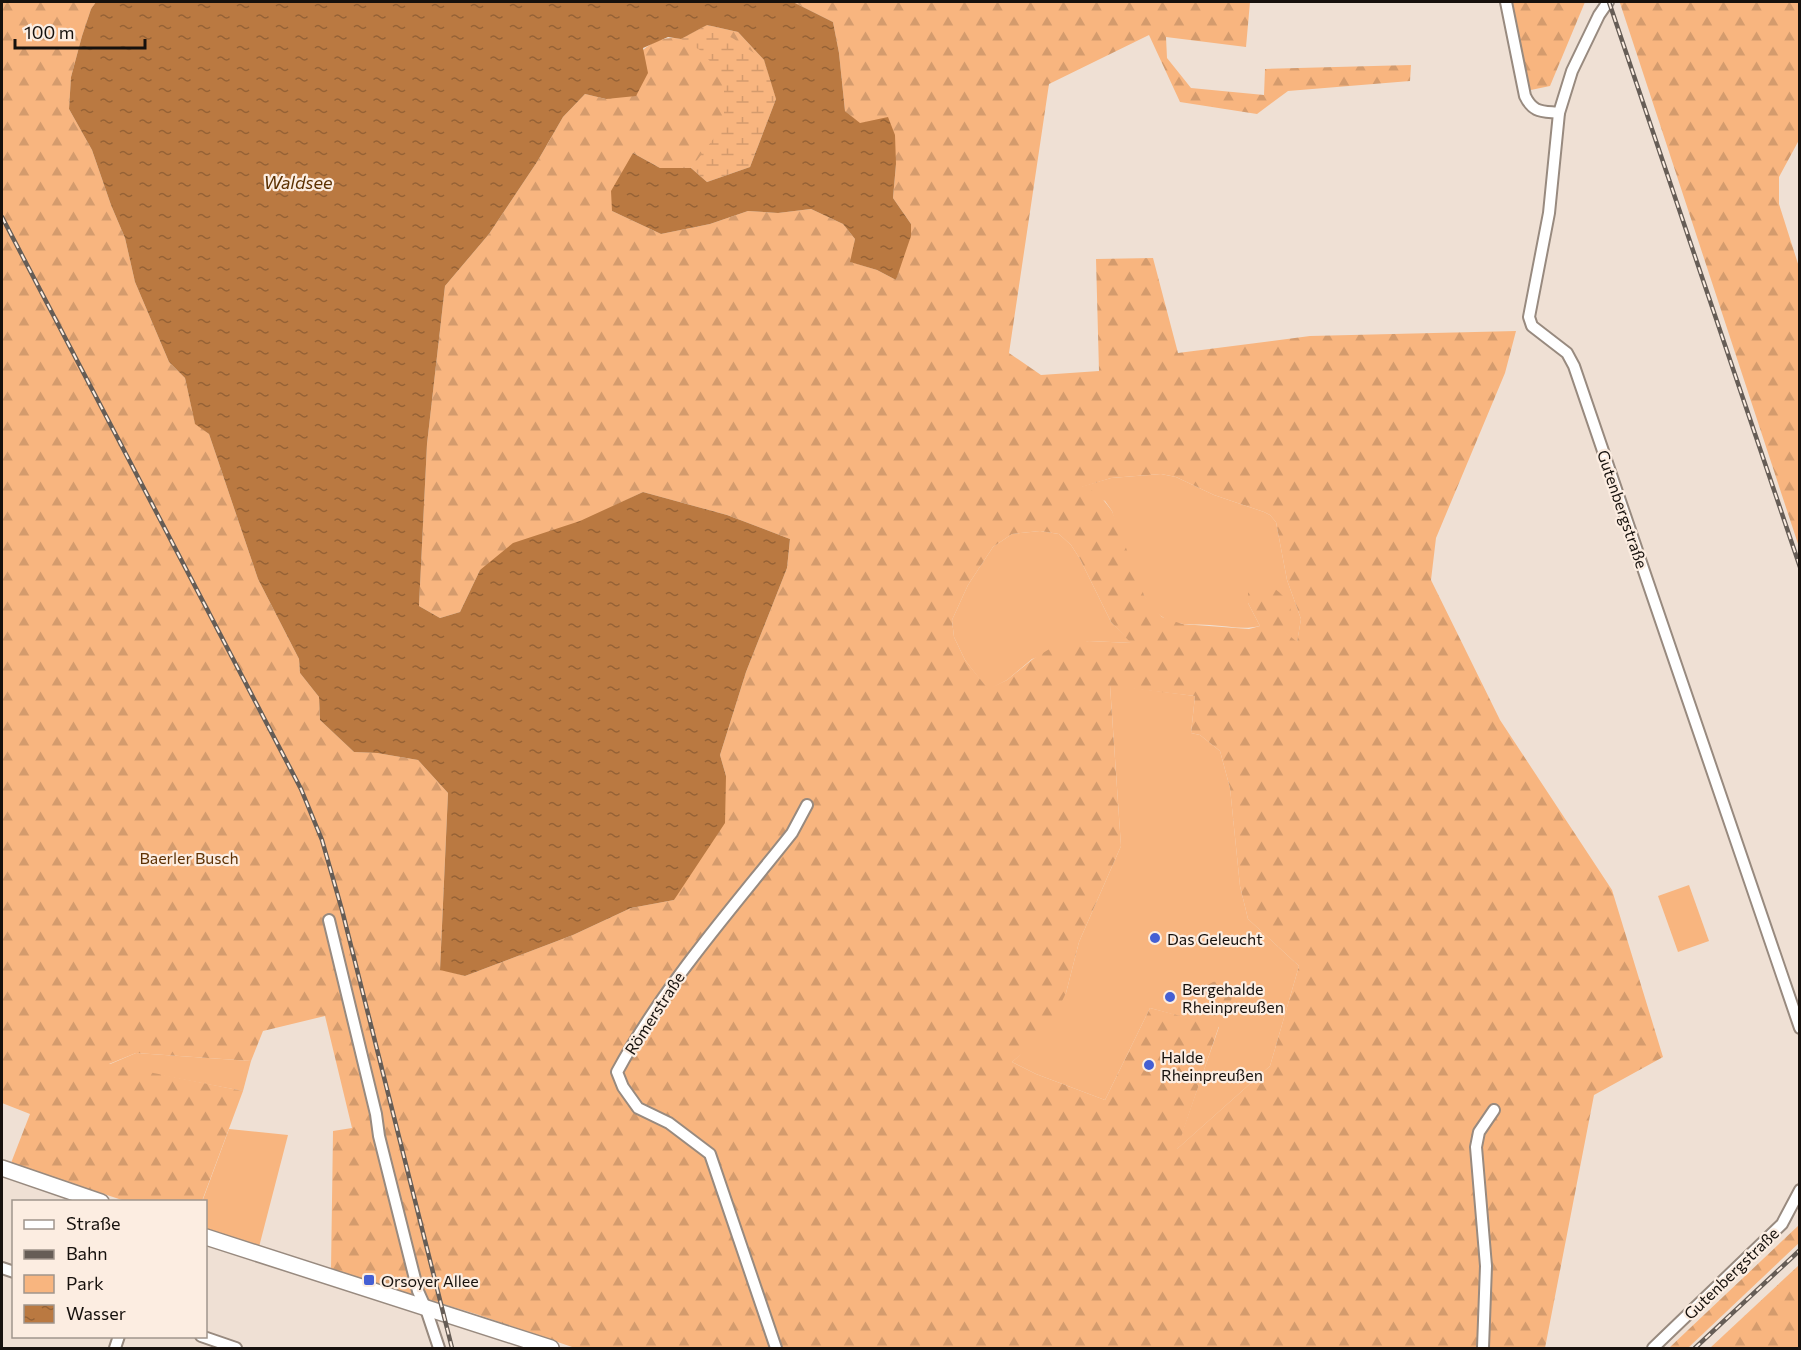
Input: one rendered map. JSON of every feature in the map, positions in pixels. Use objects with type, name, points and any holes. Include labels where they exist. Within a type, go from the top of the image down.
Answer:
[{"type":"main road","points":[[2,1168],[96,1200]]},
{"type":"main road","points":[[207,1237],[551,1348]]},
{"type":"street","points":[[1506,2],[1525,96],[1529,105],[1536,110],[1559,113]]},
{"type":"street","name":"Gutenbergstraße","points":[[1608,2],[1575,63],[1559,113],[1549,213],[1529,317],[1532,326],[1567,353],[1574,366],[1800,1028]]},
{"type":"street","name":"Römerstraße","points":[[776,1348],[710,1154],[669,1123],[638,1108],[623,1087],[617,1072],[635,1038],[659,1002],[792,833],[807,805]]},
{"type":"street","points":[[330,920],[376,1114],[379,1136],[418,1291],[439,1348]]},
{"type":"street","points":[[1483,1348],[1486,1266],[1476,1147],[1479,1132],[1494,1110]]},
{"type":"street","name":"Gutenbergstraße","points":[[1653,1348],[1782,1224],[1800,1190]]},
{"type":"street","points":[[207,1338],[236,1348]]},
{"type":"green space","name":"Baerler Busch","points":[[2,2],[96,2],[91,9],[82,36],[71,77],[69,109],[92,150],[125,238],[135,282],[169,362],[185,378],[195,423],[209,434],[258,579],[299,659],[300,673],[319,697],[320,720],[354,752],[377,753],[418,760],[448,793],[440,969],[465,976],[573,935],[631,908],[674,900],[726,776],[720,755],[746,672],[787,568],[790,539],[727,515],[643,492],[480,570],[460,612],[440,618],[419,606],[427,444],[445,286],[489,234],[537,162],[563,117],[585,94],[606,99],[628,66],[656,41],[668,38],[681,39],[707,25],[738,32],[764,60],[776,99],[691,168],[660,168],[633,153],[612,211],[661,234],[710,224],[748,211],[778,213],[811,209],[843,224],[855,239],[851,262],[877,270],[896,280],[911,224],[893,198],[896,164],[845,111],[839,53],[833,22],[793,2],[1250,2],[1246,47],[1166,37],[1167,58],[1191,88],[1264,95],[1265,69],[1411,65],[1410,81],[1288,91],[1257,114],[1180,102],[1149,35],[1049,84],[1009,353],[1041,375],[1099,371],[1096,259],[1153,258],[1178,353],[1310,336],[1516,331],[1505,373],[1436,538],[1431,580],[1500,720],[1612,890],[1663,1057],[1594,1095],[1545,1348],[575,1348],[476,1314],[331,1270],[333,1131],[352,1128],[325,1016],[263,1031],[251,1061],[136,1053],[109,1064],[243,1091],[202,1200],[122,1200],[11,1163],[30,1114],[2,1103]],"holes":[[[1161,474],[1176,477],[1214,495],[1264,512],[1276,522],[1287,580],[1301,619],[1297,642],[1284,631],[1292,621],[1291,611],[1286,599],[1275,589],[1266,594],[1254,588],[1248,593],[1248,603],[1260,626],[1249,629],[1182,624],[1162,617],[1144,595],[1112,511],[1098,493],[1082,487],[1111,478]],[[1040,531],[1059,534],[1071,545],[1111,622],[1131,643],[1089,641],[1056,645],[1033,659],[1007,680],[988,689],[965,660],[954,637],[952,620],[968,585],[993,547],[1012,534]],[[1110,686],[1195,696],[1191,733],[1200,735],[1220,751],[1230,788],[1240,886],[1248,919],[1299,966],[1270,1066],[1177,1149],[1219,1026],[1150,1008],[1105,1100],[1036,1074],[1012,1062],[1045,1035],[1066,993],[1079,942],[1121,846]]]},
{"type":"green space","points":[[1508,2],[1585,2],[1550,86],[1526,91]]},
{"type":"green space","points":[[1799,2],[1799,140],[1779,177],[1779,204],[1799,267],[1799,547],[1620,3]]},
{"type":"green space","points":[[707,25],[734,39],[764,60],[776,99],[750,167],[707,182],[691,168],[724,125],[724,77],[700,50],[681,39]]},
{"type":"green space","points":[[1161,474],[1176,477],[1214,495],[1264,512],[1276,522],[1287,580],[1301,619],[1297,643],[1283,631],[1266,594],[1248,603],[1260,626],[1248,628],[1173,622],[1158,613],[1149,602],[1132,572],[1112,511],[1105,501],[1080,487],[1111,478]]},
{"type":"green space","points":[[1040,531],[1059,534],[1071,545],[1111,622],[1132,643],[1089,641],[1032,659],[1007,680],[988,690],[965,660],[954,637],[952,620],[968,585],[993,547],[1012,534]]},
{"type":"green space","points":[[1110,685],[1195,696],[1191,733],[1200,735],[1220,751],[1230,788],[1240,886],[1248,919],[1299,966],[1270,1066],[1176,1150],[1219,1027],[1150,1008],[1105,1100],[1036,1074],[1012,1062],[1020,1055],[1066,993],[1079,942],[1121,846]]},
{"type":"green space","points":[[1689,885],[1709,941],[1678,952],[1658,896]]},
{"type":"green space","points":[[1220,981],[1229,987],[1233,994],[1227,1012],[1215,1016],[1209,1012],[1202,1001],[1206,986]]},
{"type":"green space","points":[[136,1053],[251,1061],[243,1091],[108,1065]]},
{"type":"green space","points":[[229,1129],[288,1135],[259,1247],[207,1229],[207,1200],[203,1200]]},
{"type":"green space","points":[[1799,1225],[1799,1243],[1688,1348],[1669,1348]]},
{"type":"green space","points":[[1799,1265],[1799,1348],[1710,1348]]},
{"type":"water","name":"Waldsee","points":[[96,2],[793,2],[833,22],[839,53],[845,111],[860,123],[888,117],[895,135],[896,164],[893,198],[911,224],[911,236],[896,280],[877,270],[850,262],[855,239],[843,224],[811,209],[778,213],[748,211],[710,224],[661,234],[612,211],[611,191],[633,153],[660,168],[691,168],[707,182],[750,167],[776,99],[764,60],[738,32],[707,25],[681,39],[668,37],[643,48],[648,73],[636,96],[606,99],[585,94],[563,117],[537,162],[489,234],[445,286],[427,444],[419,606],[440,618],[460,612],[480,570],[513,543],[580,521],[643,492],[727,515],[790,539],[787,568],[746,672],[720,755],[726,776],[725,823],[674,900],[631,908],[573,935],[465,976],[440,970],[448,793],[418,760],[377,753],[354,752],[320,720],[319,697],[300,673],[299,659],[258,579],[209,434],[195,424],[185,378],[169,362],[135,282],[125,238],[92,150],[69,109],[71,77],[91,9]]},
{"type":"railway","points":[[1609,2],[1800,567]]},
{"type":"railway","points":[[2,217],[301,789],[322,840],[342,910],[452,1348]]},
{"type":"railway","points":[[1695,1348],[1800,1250]]},
{"type":"place","name":"Das Geleucht","points":[[1155,938]]},
{"type":"place","name":"Bergehalde Rheinpreußen","points":[[1170,997]]},
{"type":"place","name":"Halde Rheinpreußen","points":[[1149,1065]]},
{"type":"place","name":"Orsoyer Allee","points":[[369,1280]]}]
